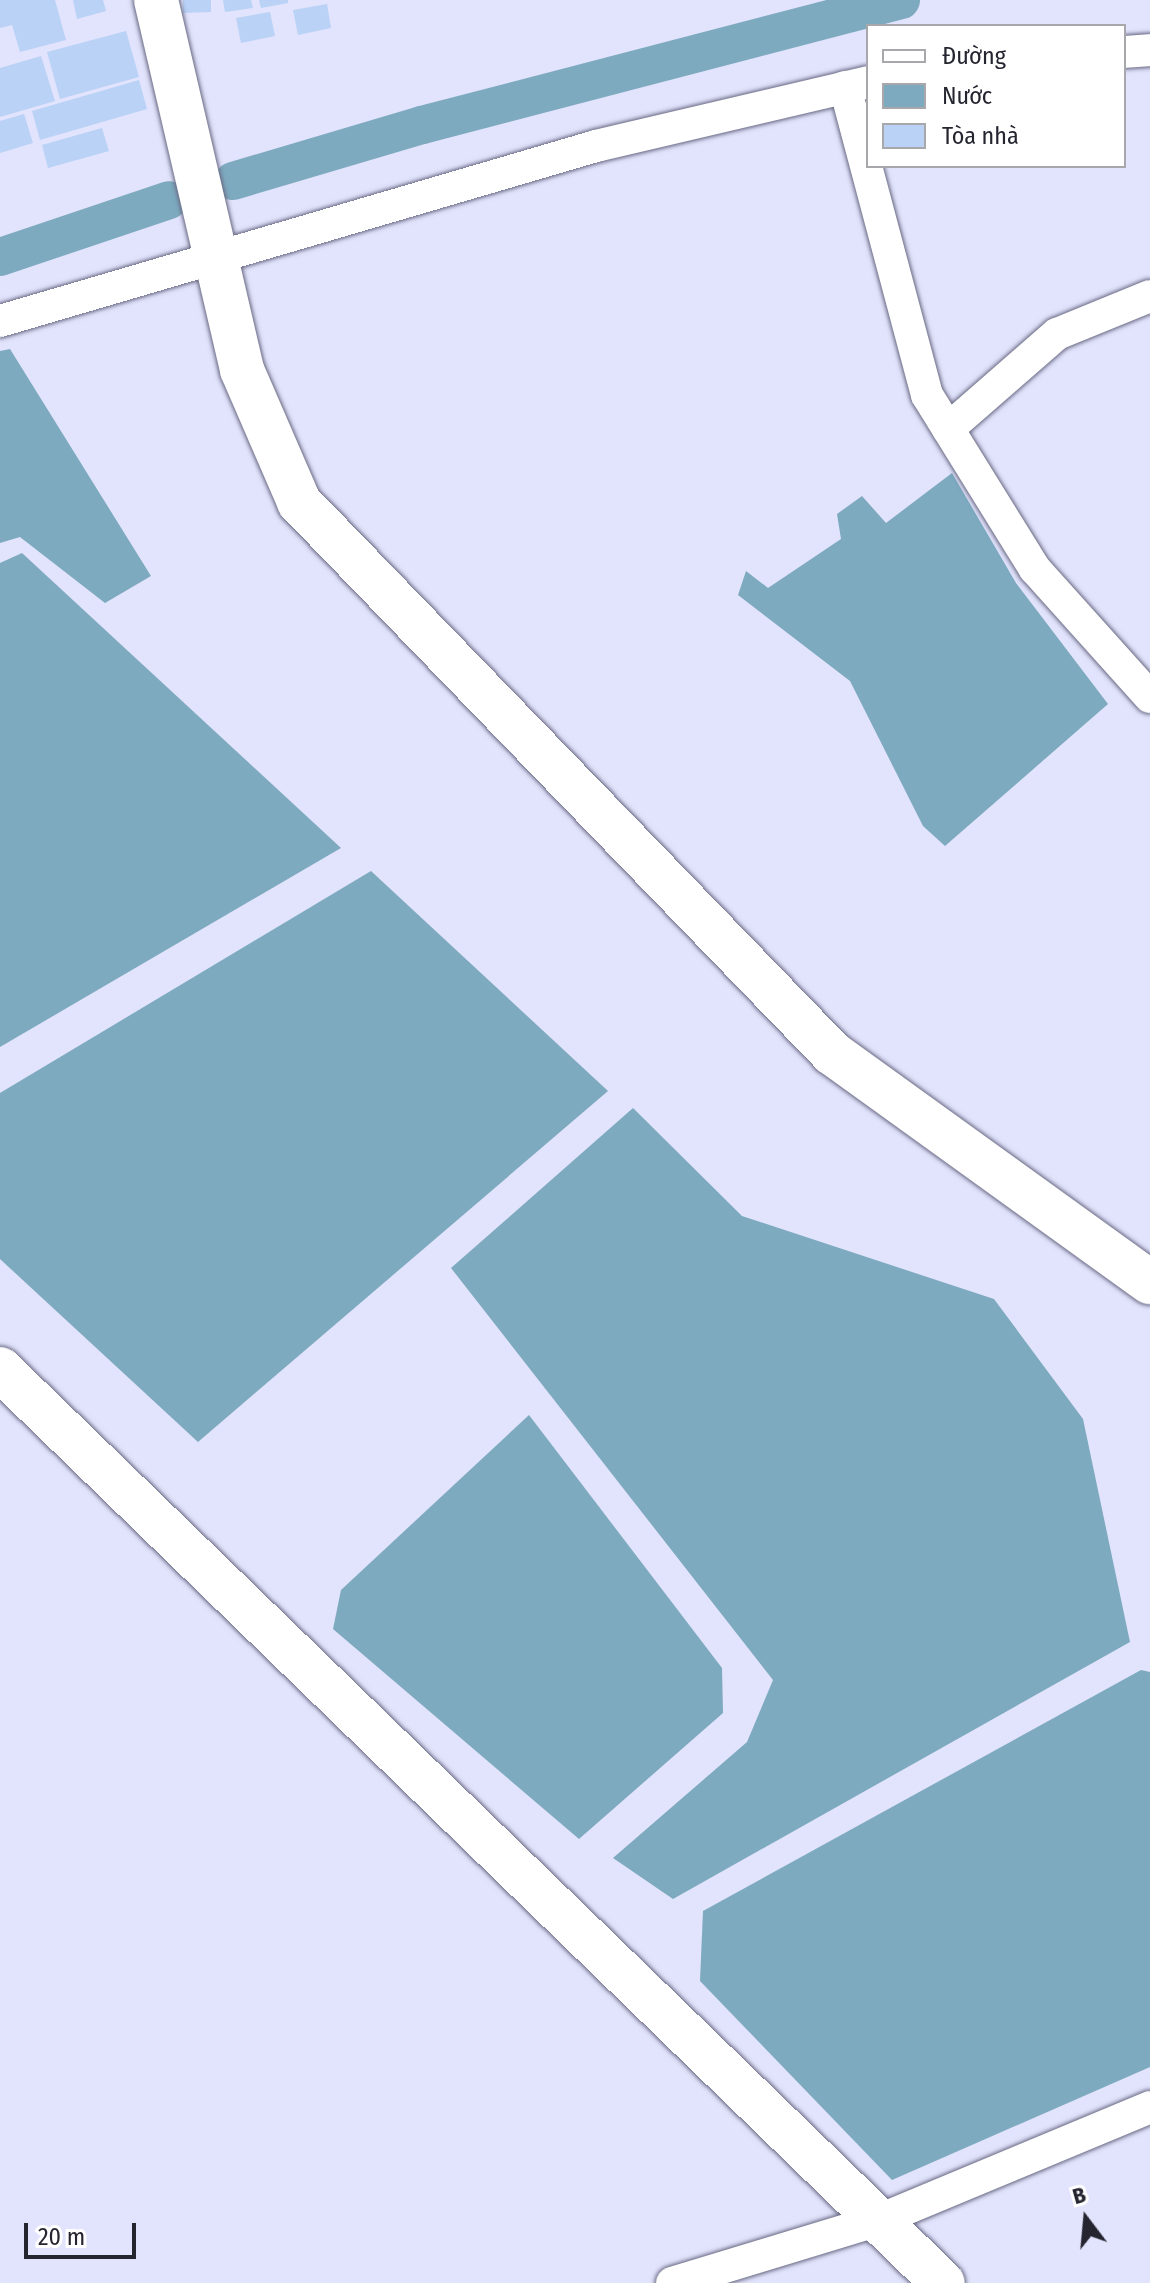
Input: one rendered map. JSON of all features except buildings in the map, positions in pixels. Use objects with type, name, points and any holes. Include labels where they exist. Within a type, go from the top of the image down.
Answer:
[{"type":"main road","points":[[156,0],[242,370],[299,502],[832,1053],[1150,1282]]},
{"type":"main road","points":[[0,1369],[943,2283]]},
{"type":"street","points":[[1126,52],[1150,50]]},
{"type":"street","points":[[0,321],[217,261],[596,146],[856,85],[866,129]]},
{"type":"street","points":[[875,168],[927,395],[1035,569],[1150,697]]},
{"type":"street","points":[[948,429],[1057,334],[1150,296]]},
{"type":"street","points":[[672,2283],[879,2220],[1150,2107]]},
{"type":"water","points":[[10,349],[151,576],[105,603],[20,537],[0,543],[0,351]]},
{"type":"water","points":[[952,473],[1016,583],[1108,704],[945,846],[923,826],[850,681],[738,595],[746,571],[768,588],[841,539],[837,514],[862,496],[886,523]]},
{"type":"water","points":[[22,553],[341,848],[0,1047],[0,563]]},
{"type":"water","points":[[371,871],[608,1091],[198,1442],[0,1259],[0,1093]]},
{"type":"water","points":[[633,1108],[742,1216],[994,1299],[1083,1419],[1130,1642],[673,1899],[613,1858],[747,1742],[773,1680],[451,1268]]},
{"type":"water","points":[[529,1415],[722,1668],[723,1713],[579,1839],[333,1629],[341,1590]]},
{"type":"water","points":[[1141,1670],[1150,1672],[1150,2067],[892,2180],[700,1981],[703,1911]]},
{"type":"waterway","points":[[233,181],[422,125],[901,0]]},
{"type":"waterway","points":[[0,257],[169,200]]}]
